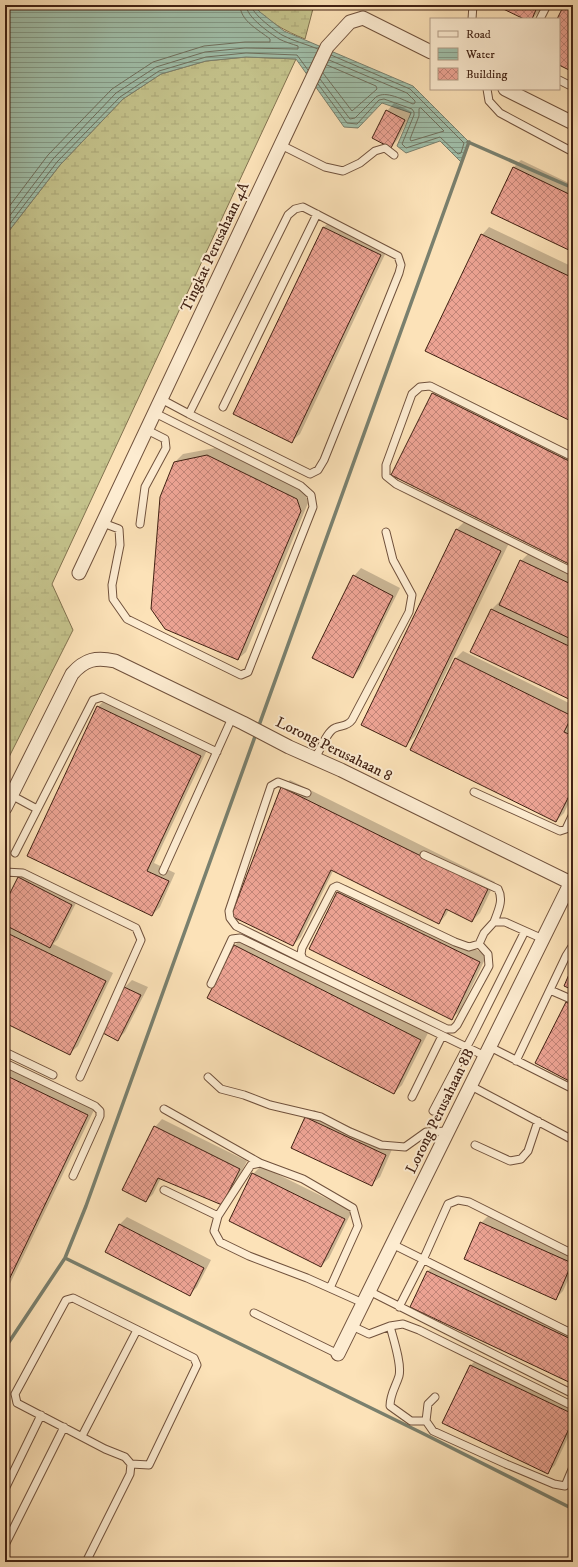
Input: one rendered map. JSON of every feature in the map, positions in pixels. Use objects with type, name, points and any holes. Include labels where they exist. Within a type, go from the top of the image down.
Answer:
[{"type":"street","name":"Tingkat Perusahaan 4A","points":[[80,573],[327,47],[350,22],[362,18],[430,52]]},
{"type":"street","points":[[507,90],[573,122]]},
{"type":"street","name":"Lorong Perusahaan 8","points":[[11,795],[72,674],[79,666],[90,660],[102,658],[115,662],[238,720],[289,747],[315,758],[572,882]]},
{"type":"street","points":[[5,808],[11,795]]},
{"type":"street","name":"Lorong Perusahaan 8B","points":[[338,1354],[572,882]]},
{"type":"lane","points":[[472,18],[473,5]]},
{"type":"lane","points":[[540,18],[547,5]]},
{"type":"lane","points":[[560,80],[573,87]]},
{"type":"lane","points":[[487,90],[489,101],[500,113],[573,152]]},
{"type":"lane","points":[[281,145],[324,168],[343,171],[360,163],[375,151],[385,148],[394,155]]},
{"type":"lane","points":[[161,399],[189,414],[310,474],[318,470],[324,460],[399,273],[401,264],[398,256],[303,207],[295,209],[288,215],[189,414]]},
{"type":"lane","points":[[223,407],[317,214]]},
{"type":"lane","points":[[573,457],[430,386],[420,387],[412,394],[386,464],[386,476],[396,484],[573,572]]},
{"type":"lane","points":[[103,523],[119,530],[120,545],[112,585],[113,599],[127,619],[241,675],[248,672],[313,507],[311,495],[301,486],[155,413]]},
{"type":"lane","points":[[140,524],[145,487],[166,448],[165,439],[147,430]]},
{"type":"lane","points":[[315,758],[331,731],[335,728],[345,726],[352,720],[410,612],[412,595],[393,560],[386,532]]},
{"type":"lane","points":[[15,853],[93,700],[102,697],[217,752]]},
{"type":"lane","points":[[163,871],[217,752],[238,720]]},
{"type":"lane","points":[[307,793],[278,782],[271,786],[228,911],[230,918],[236,926],[447,1029],[453,1029],[458,1025],[489,966],[488,954],[478,944]]},
{"type":"lane","points":[[474,792],[560,831],[566,829],[573,814]]},
{"type":"lane","points":[[11,795],[37,809]]},
{"type":"lane","points":[[303,959],[301,954],[302,948],[333,888],[336,886],[455,942],[469,947],[478,944],[484,933],[494,922],[501,894],[498,889],[424,855]]},
{"type":"lane","points":[[5,872],[22,873],[136,928],[141,940],[80,1077]]},
{"type":"lane","points":[[494,922],[505,922],[543,940]]},
{"type":"lane","points":[[432,1111],[525,931]]},
{"type":"lane","points":[[211,984],[232,939],[240,938],[466,1047],[516,1060],[573,1089]]},
{"type":"lane","points":[[516,1060],[566,956],[573,945]]},
{"type":"lane","points":[[550,990],[573,1000]]},
{"type":"lane","points":[[412,1097],[442,1036]]},
{"type":"lane","points":[[5,1052],[53,1076]]},
{"type":"lane","points":[[5,1063],[95,1106],[100,1111],[100,1116],[73,1176]]},
{"type":"lane","points":[[208,1076],[221,1089],[244,1095],[276,1107],[321,1117],[350,1132],[381,1145],[405,1148],[426,1132],[448,1131]]},
{"type":"lane","points":[[471,1086],[573,1140]]},
{"type":"lane","points":[[164,1109],[260,1164],[303,1179],[353,1208],[358,1226],[330,1288]]},
{"type":"lane","points":[[475,1145],[510,1161],[521,1159],[528,1151],[538,1121]]},
{"type":"lane","points":[[260,1164],[251,1165],[218,1216],[214,1231],[220,1242],[249,1256],[307,1278],[363,1304]]},
{"type":"lane","points":[[164,1190],[218,1216]]},
{"type":"lane","points":[[399,1307],[423,1260],[448,1204],[458,1200],[469,1202],[573,1254]]},
{"type":"lane","points":[[392,1244],[573,1334]]},
{"type":"lane","points":[[369,1291],[573,1394]]},
{"type":"lane","points":[[72,1298],[194,1358],[198,1365],[149,1465],[131,1464],[125,1457],[105,1449],[41,1415],[17,1403],[15,1394],[66,1300],[72,1298]]},
{"type":"lane","points":[[254,1313],[338,1354]]},
{"type":"lane","points":[[352,1326],[369,1334],[390,1326],[403,1324],[419,1330],[573,1406]]},
{"type":"lane","points":[[390,1326],[397,1353],[400,1374],[390,1398],[390,1406],[411,1421],[426,1421]]},
{"type":"lane","points":[[82,1436],[137,1330]]},
{"type":"lane","points":[[435,1397],[428,1404],[426,1421],[433,1431],[554,1484],[565,1486],[573,1467]]},
{"type":"lane","points":[[5,1489],[41,1415]]},
{"type":"lane","points":[[5,1545],[64,1427]]},
{"type":"lane","points":[[86,1562],[130,1474],[131,1464]]},
{"type":"green space","points":[[253,5],[314,5],[305,39],[277,25]]},
{"type":"green space","points":[[246,57],[296,59],[52,584],[73,630],[5,765],[5,236],[60,165],[123,99],[161,74],[206,61]]},
{"type":"water","points":[[5,5],[253,5],[284,31],[413,86],[469,142],[462,163],[440,141],[406,153],[397,146],[411,113],[382,103],[358,128],[344,127],[296,59],[246,57],[206,61],[161,74],[123,99],[60,165],[5,236]]},
{"type":"building","points":[[495,5],[538,5],[532,18],[522,18]]},
{"type":"building","points":[[564,5],[573,5],[573,72],[560,66],[560,18],[558,18]]},
{"type":"building","points":[[386,110],[405,120],[391,148],[372,138]]},
{"type":"building","points":[[513,167],[573,196],[573,252],[491,213]]},
{"type":"building","points":[[323,227],[381,255],[292,443],[233,414]]},
{"type":"building","points":[[481,234],[573,278],[573,422],[425,351]]},
{"type":"building","points":[[432,393],[573,463],[573,566],[391,475]]},
{"type":"building","points":[[207,455],[297,499],[301,511],[238,660],[165,629],[151,609],[160,497],[174,462]]},
{"type":"building","points":[[456,529],[501,551],[406,747],[361,725]]},
{"type":"building","points":[[520,560],[573,585],[573,640],[499,605]]},
{"type":"building","points":[[353,575],[393,596],[353,678],[312,658]]},
{"type":"building","points":[[491,609],[573,648],[573,701],[470,652]]},
{"type":"building","points":[[455,658],[572,716],[564,732],[573,736],[573,788],[556,822],[410,750]]},
{"type":"building","points":[[97,706],[201,756],[147,871],[169,881],[152,916],[27,856]]},
{"type":"building","points":[[281,787],[488,889],[472,922],[446,909],[439,924],[331,870],[293,946],[231,916]]},
{"type":"building","points":[[18,877],[72,905],[50,948],[5,925],[5,903]]},
{"type":"building","points":[[337,892],[480,962],[452,1020],[309,949]]},
{"type":"building","points":[[5,932],[106,981],[70,1055],[5,1023]]},
{"type":"building","points":[[234,945],[421,1040],[394,1094],[207,998]]},
{"type":"building","points":[[573,965],[573,990],[564,986]]},
{"type":"building","points":[[124,987],[141,995],[118,1041],[101,1032]]},
{"type":"building","points":[[566,1002],[573,1006],[573,1083],[535,1063]]},
{"type":"building","points":[[5,1075],[88,1115],[5,1288]]},
{"type":"building","points":[[305,1117],[386,1155],[372,1186],[291,1148]]},
{"type":"building","points":[[154,1126],[240,1169],[222,1205],[158,1178],[146,1202],[122,1190]]},
{"type":"building","points":[[252,1173],[345,1219],[321,1267],[229,1221]]},
{"type":"building","points":[[480,1222],[572,1263],[556,1300],[464,1259]]},
{"type":"building","points":[[119,1224],[204,1268],[190,1296],[105,1252]]},
{"type":"building","points":[[427,1271],[573,1340],[573,1384],[410,1307]]},
{"type":"building","points":[[470,1365],[573,1414],[573,1420],[548,1474],[442,1423]]},
{"type":"waterway","points":[[468,142],[573,188]]},
{"type":"waterway","points":[[469,142],[86,1206],[65,1258],[422,1433],[573,1509]]},
{"type":"waterway","points":[[5,1348],[65,1258]]}]
